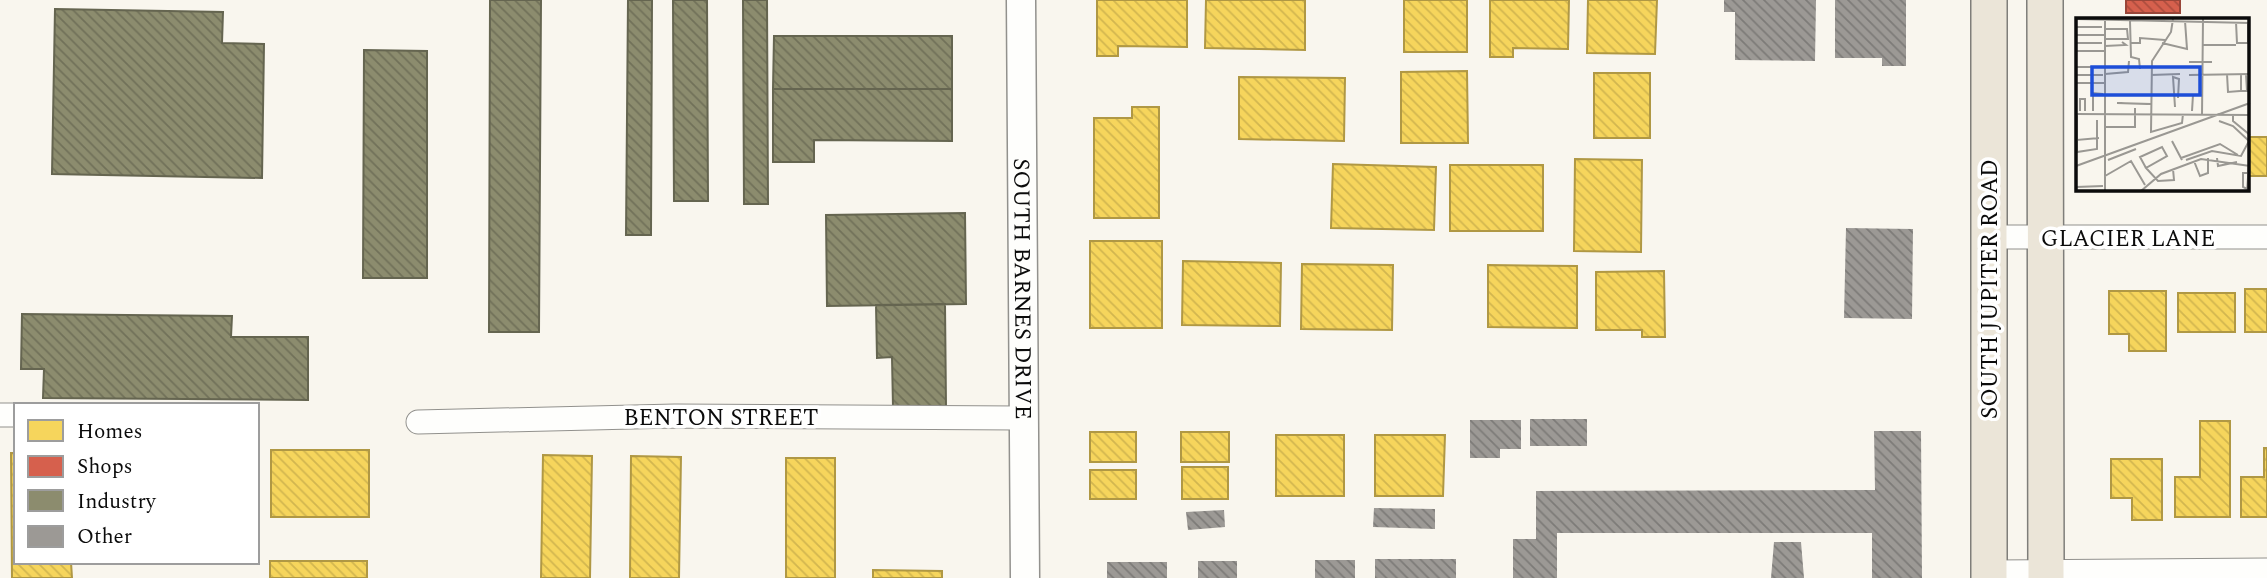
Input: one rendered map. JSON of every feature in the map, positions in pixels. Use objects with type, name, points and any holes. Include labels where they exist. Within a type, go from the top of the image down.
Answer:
[{"type":"main road","name":"SOUTH JUPITER ROAD","points":[[1989,0],[1989,575]]},
{"type":"main road","points":[[2045,0],[2046,574]]},
{"type":"street","name":"SOUTH BARNES DRIVE","points":[[1021,0],[1025,578]]},
{"type":"street","name":"GLACIER LANE","points":[[1989,237],[2267,237]]},
{"type":"street","name":"BENTON STREET","points":[[418,422],[675,416],[1024,418]]},
{"type":"street","points":[[1989,575],[2267,570]]},
{"type":"building: Homes","points":[[1097,0],[1187,0],[1187,47],[1118,46],[1118,56],[1097,56]]},
{"type":"building: Homes","points":[[1206,0],[1305,0],[1305,50],[1205,48]]},
{"type":"building: Homes","points":[[1404,0],[1467,0],[1467,52],[1404,52]]},
{"type":"building: Homes","points":[[1490,0],[1569,0],[1568,49],[1513,48],[1513,57],[1490,57]]},
{"type":"building: Homes","points":[[1588,0],[1657,0],[1655,54],[1587,53]]},
{"type":"building: Homes","points":[[1467,71],[1468,143],[1401,143],[1401,72]]},
{"type":"building: Homes","points":[[1594,73],[1650,73],[1650,138],[1594,138]]},
{"type":"building: Homes","points":[[1239,77],[1345,78],[1344,141],[1239,139]]},
{"type":"building: Homes","points":[[1132,107],[1159,107],[1159,218],[1094,218],[1094,118],[1132,118]]},
{"type":"building: Homes","points":[[2250,137],[2267,137],[2267,176],[2250,176]]},
{"type":"building: Homes","points":[[1575,159],[1642,160],[1641,252],[1574,251]]},
{"type":"building: Homes","points":[[1333,164],[1436,167],[1434,230],[1331,228]]},
{"type":"building: Homes","points":[[1450,165],[1543,165],[1543,231],[1450,231]]},
{"type":"building: Homes","points":[[1090,241],[1162,241],[1162,328],[1090,328]]},
{"type":"building: Homes","points":[[1183,261],[1281,263],[1280,326],[1182,325]]},
{"type":"building: Homes","points":[[1302,264],[1393,265],[1392,330],[1301,329]]},
{"type":"building: Homes","points":[[1488,265],[1577,266],[1577,328],[1488,327]]},
{"type":"building: Homes","points":[[1664,271],[1665,337],[1642,337],[1642,330],[1596,330],[1596,272]]},
{"type":"building: Homes","points":[[2245,289],[2267,289],[2267,332],[2245,332]]},
{"type":"building: Homes","points":[[2109,291],[2166,291],[2166,351],[2129,351],[2129,334],[2109,334]]},
{"type":"building: Homes","points":[[2178,293],[2235,293],[2235,332],[2178,332]]},
{"type":"building: Homes","points":[[2200,421],[2230,421],[2230,517],[2175,517],[2175,477],[2200,477]]},
{"type":"building: Homes","points":[[1090,432],[1136,432],[1136,462],[1090,462]]},
{"type":"building: Homes","points":[[1181,432],[1229,432],[1229,462],[1181,462]]},
{"type":"building: Homes","points":[[1276,435],[1344,435],[1344,496],[1276,496]]},
{"type":"building: Homes","points":[[1375,435],[1445,435],[1443,496],[1375,496]]},
{"type":"building: Homes","points":[[2264,448],[2267,448],[2267,517],[2241,517],[2241,477],[2264,477]]},
{"type":"building: Homes","points":[[271,450],[369,450],[369,517],[271,517]]},
{"type":"building: Homes","points":[[11,453],[14,453],[14,564],[71,564],[72,578],[12,578]]},
{"type":"building: Homes","points":[[543,455],[592,456],[590,578],[541,578]]},
{"type":"building: Homes","points":[[631,456],[681,457],[679,578],[630,578]]},
{"type":"building: Homes","points":[[786,458],[835,458],[835,578],[786,578]]},
{"type":"building: Homes","points":[[2111,459],[2162,459],[2162,520],[2132,520],[2132,498],[2111,498]]},
{"type":"building: Homes","points":[[1182,467],[1228,467],[1228,499],[1182,499]]},
{"type":"building: Homes","points":[[1090,470],[1136,470],[1136,499],[1090,499]]},
{"type":"building: Homes","points":[[270,561],[367,561],[367,578],[270,578]]},
{"type":"building: Homes","points":[[873,570],[942,571],[942,578],[873,578]]},
{"type":"building: Shops","points":[[2126,0],[2180,0],[2180,13],[2126,13]]},
{"type":"building: Industry","points":[[490,0],[541,0],[539,332],[489,332]]},
{"type":"building: Industry","points":[[628,0],[652,0],[651,235],[626,235]]},
{"type":"building: Industry","points":[[673,0],[707,0],[708,201],[674,201]]},
{"type":"building: Industry","points":[[743,0],[767,0],[768,204],[744,204]]},
{"type":"building: Industry","points":[[55,9],[223,12],[222,43],[264,44],[262,178],[52,174]]},
{"type":"building: Industry","points":[[774,36],[952,36],[952,89],[773,89]]},
{"type":"building: Industry","points":[[364,50],[427,51],[427,278],[363,278]]},
{"type":"building: Industry","points":[[773,89],[952,89],[952,141],[814,140],[814,162],[773,162]]},
{"type":"building: Industry","points":[[965,213],[966,304],[827,306],[826,215]]},
{"type":"building: Industry","points":[[945,304],[946,406],[893,407],[892,357],[877,358],[876,305]]},
{"type":"building: Industry","points":[[22,314],[232,316],[231,337],[308,337],[308,400],[43,398],[44,369],[21,369]]},
{"type":"building: Other","points":[[1724,0],[1816,0],[1815,61],[1735,60],[1735,12],[1724,12]]},
{"type":"building: Other","points":[[1835,0],[1906,0],[1906,66],[1882,66],[1882,58],[1835,58]]},
{"type":"building: Other","points":[[1846,228],[1913,229],[1912,319],[1844,318]]},
{"type":"building: Other","points":[[1530,419],[1587,419],[1587,446],[1530,446]]},
{"type":"building: Other","points":[[1470,420],[1521,420],[1521,449],[1500,449],[1500,458],[1470,458]]},
{"type":"building: Other","points":[[1874,431],[1921,431],[1922,578],[1872,578],[1872,533],[1557,533],[1557,578],[1513,578],[1513,539],[1536,539],[1536,491],[1875,490]]},
{"type":"building: Other","points":[[1374,508],[1435,509],[1435,529],[1373,527]]},
{"type":"building: Other","points":[[1224,510],[1225,527],[1188,530],[1186,512]]},
{"type":"building: Other","points":[[1774,542],[1801,542],[1804,578],[1771,578]]},
{"type":"building: Other","points":[[1375,559],[1456,559],[1456,578],[1375,578]]},
{"type":"building: Other","points":[[1315,560],[1355,560],[1355,578],[1315,578]]},
{"type":"building: Other","points":[[1198,561],[1237,561],[1237,578],[1198,578]]},
{"type":"building: Other","points":[[1107,562],[1167,562],[1167,578],[1107,578]]}]
